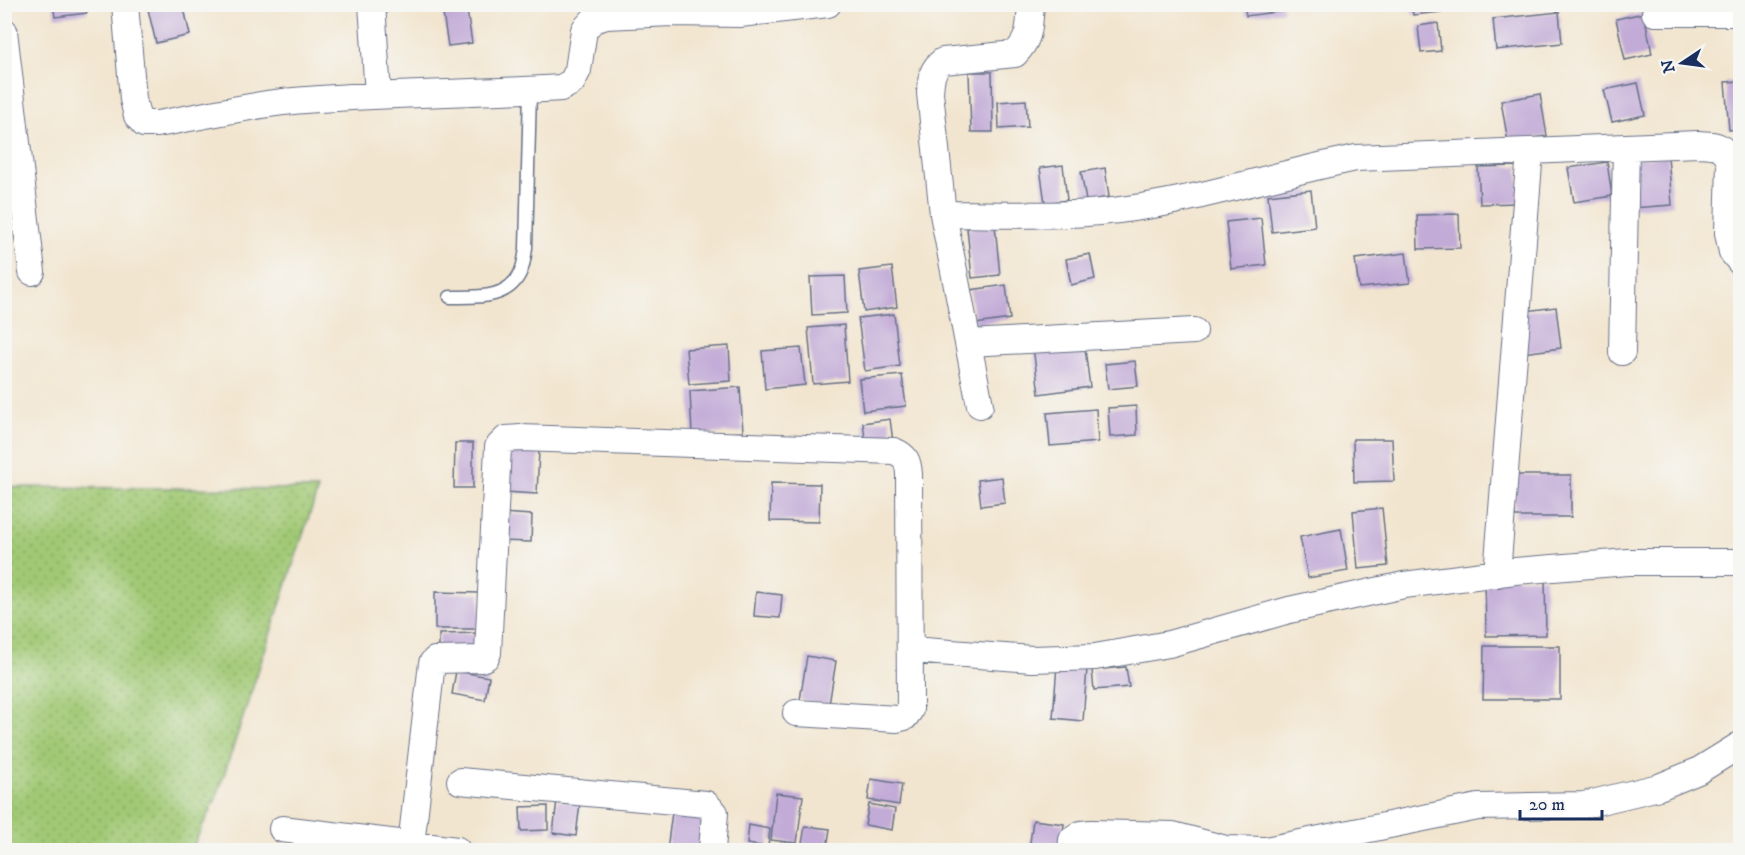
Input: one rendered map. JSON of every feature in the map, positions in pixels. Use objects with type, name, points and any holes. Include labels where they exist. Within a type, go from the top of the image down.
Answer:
[{"type":"street","points":[[125,4],[133,99],[137,116],[144,124],[157,124],[279,103],[378,95],[561,88],[572,82],[578,70],[584,30],[581,4]]},
{"type":"street","points":[[372,4],[378,95]]},
{"type":"street","points":[[584,30],[593,20],[606,16],[672,13],[740,14],[828,4]]},
{"type":"street","points":[[980,405],[943,214],[930,93],[931,78],[935,67],[943,61],[1015,54],[1025,44],[1031,4]]},
{"type":"street","points":[[1655,13],[1740,13]]},
{"type":"street","points":[[4,31],[32,272]]},
{"type":"street","points":[[943,214],[1058,214],[1131,209],[1188,199],[1356,158],[1716,145],[1726,152],[1730,163],[1728,233],[1732,252],[1740,262]]},
{"type":"street","points":[[1622,352],[1626,147]]},
{"type":"street","points":[[1497,574],[1530,151]]},
{"type":"street","points":[[969,343],[1194,331]]},
{"type":"street","points":[[411,845],[432,663],[435,660],[481,659],[488,653],[498,447],[506,439],[668,442],[894,451],[903,454],[908,462],[909,474],[910,710],[905,717],[897,718],[796,713]]},
{"type":"street","points":[[911,650],[1032,659],[1095,657],[1169,644],[1289,610],[1404,585],[1628,562],[1740,562]]},
{"type":"street","points":[[1071,850],[1072,840],[1081,834],[1091,833],[1173,835],[1226,849],[1265,850],[1478,807],[1584,805],[1659,787],[1698,771],[1740,745]]},
{"type":"street","points":[[460,781],[706,804],[715,813],[712,850]]},
{"type":"street","points":[[282,829],[457,850]]},
{"type":"lane","points":[[450,297],[486,297],[505,290],[522,270],[526,248],[530,90]]},
{"type":"green space","points":[[5,487],[318,489],[217,796],[191,850],[5,850]]},
{"type":"building","points":[[53,4],[86,4],[87,13],[55,17]]},
{"type":"building","points":[[183,4],[190,35],[156,43],[147,5]]},
{"type":"building","points":[[466,4],[472,43],[448,46],[442,7]]},
{"type":"building","points":[[1244,4],[1282,4],[1283,11],[1246,16]]},
{"type":"building","points":[[1411,4],[1461,4],[1461,10],[1413,15]]},
{"type":"building","points":[[1559,12],[1562,43],[1496,50],[1493,19]]},
{"type":"building","points":[[1644,13],[1652,54],[1625,60],[1616,19]]},
{"type":"building","points":[[1438,23],[1441,51],[1421,53],[1418,26]]},
{"type":"building","points":[[969,72],[992,72],[993,132],[971,132]]},
{"type":"building","points":[[1740,81],[1740,129],[1729,130],[1725,82]]},
{"type":"building","points":[[1638,83],[1645,115],[1612,122],[1604,90]]},
{"type":"building","points":[[1540,94],[1547,136],[1508,142],[1501,101]]},
{"type":"building","points":[[1026,100],[1028,127],[999,129],[998,102]]},
{"type":"building","points":[[1668,156],[1672,205],[1633,208],[1629,159]]},
{"type":"building","points":[[1607,162],[1612,196],[1574,202],[1568,168]]},
{"type":"building","points":[[1063,165],[1067,200],[1045,203],[1040,168]]},
{"type":"building","points":[[1518,166],[1520,203],[1480,204],[1478,167]]},
{"type":"building","points":[[1105,168],[1109,197],[1086,201],[1081,172]]},
{"type":"building","points":[[1311,190],[1315,227],[1272,232],[1268,195]]},
{"type":"building","points":[[1459,214],[1460,248],[1418,249],[1417,215]]},
{"type":"building","points":[[1261,218],[1266,265],[1231,269],[1226,222]]},
{"type":"building","points":[[995,225],[1000,275],[972,278],[967,228]]},
{"type":"building","points":[[1406,253],[1410,283],[1359,288],[1355,259]]},
{"type":"building","points":[[1090,254],[1095,279],[1071,285],[1066,259]]},
{"type":"building","points":[[892,267],[897,307],[864,312],[859,271]]},
{"type":"building","points":[[845,276],[847,313],[812,315],[810,277]]},
{"type":"building","points":[[1006,285],[1010,319],[975,324],[970,290]]},
{"type":"building","points":[[1556,307],[1561,348],[1523,353],[1518,312]]},
{"type":"building","points":[[894,314],[900,366],[865,371],[858,318]]},
{"type":"building","points":[[844,325],[848,381],[813,384],[808,328]]},
{"type":"building","points":[[1084,341],[1090,387],[1039,394],[1033,347]]},
{"type":"building","points":[[729,346],[731,381],[689,384],[686,349]]},
{"type":"building","points":[[801,348],[805,385],[765,389],[762,351]]},
{"type":"building","points":[[1135,361],[1138,386],[1108,389],[1105,364]]},
{"type":"building","points":[[902,375],[906,406],[863,411],[859,379]]},
{"type":"building","points":[[740,387],[743,432],[692,435],[690,391]]},
{"type":"building","points":[[1136,406],[1137,435],[1110,437],[1108,408]]},
{"type":"building","points":[[1096,409],[1098,442],[1050,446],[1047,413]]},
{"type":"building","points":[[890,419],[893,442],[866,446],[863,423]]},
{"type":"building","points":[[1353,439],[1392,439],[1394,481],[1354,482]]},
{"type":"building","points":[[455,443],[473,443],[473,488],[454,488]]},
{"type":"building","points":[[506,448],[539,450],[537,494],[504,492]]},
{"type":"building","points":[[1515,475],[1571,475],[1571,517],[1515,517]]},
{"type":"building","points":[[1002,477],[1005,503],[981,506],[978,480]]},
{"type":"building","points":[[771,483],[820,484],[819,522],[770,521]]},
{"type":"building","points":[[1382,508],[1388,566],[1358,569],[1353,511]]},
{"type":"building","points":[[499,513],[532,515],[531,542],[498,541]]},
{"type":"building","points":[[1341,529],[1348,571],[1308,578],[1300,537]]},
{"type":"building","points":[[1485,578],[1545,578],[1546,635],[1486,636]]},
{"type":"building","points":[[435,592],[480,593],[480,629],[435,629]]},
{"type":"building","points":[[756,592],[782,595],[780,618],[754,616]]},
{"type":"building","points":[[480,633],[480,658],[439,659],[439,634]]},
{"type":"building","points":[[1484,646],[1560,646],[1560,699],[1483,699]]},
{"type":"building","points":[[807,656],[836,661],[829,705],[800,700]]},
{"type":"building","points":[[1057,665],[1087,668],[1083,721],[1053,718]]},
{"type":"building","points":[[1126,667],[1129,687],[1094,690],[1092,670]]},
{"type":"building","points":[[456,671],[489,677],[485,700],[452,694]]},
{"type":"building","points":[[871,779],[902,784],[899,805],[868,800]]},
{"type":"building","points":[[776,793],[803,796],[797,843],[771,840]]},
{"type":"building","points":[[557,800],[580,803],[576,836],[553,833]]},
{"type":"building","points":[[869,804],[895,809],[892,830],[865,825]]},
{"type":"building","points":[[548,806],[548,830],[521,831],[520,807]]},
{"type":"building","points":[[672,812],[708,817],[704,850],[667,850]]},
{"type":"building","points":[[1033,820],[1064,824],[1061,850],[1029,850]]},
{"type":"building","points":[[749,825],[770,829],[768,847],[747,844]]},
{"type":"building","points":[[805,826],[830,829],[827,848],[802,844]]},
{"type":"building","points":[[316,834],[337,843],[334,850],[309,850]]}]
